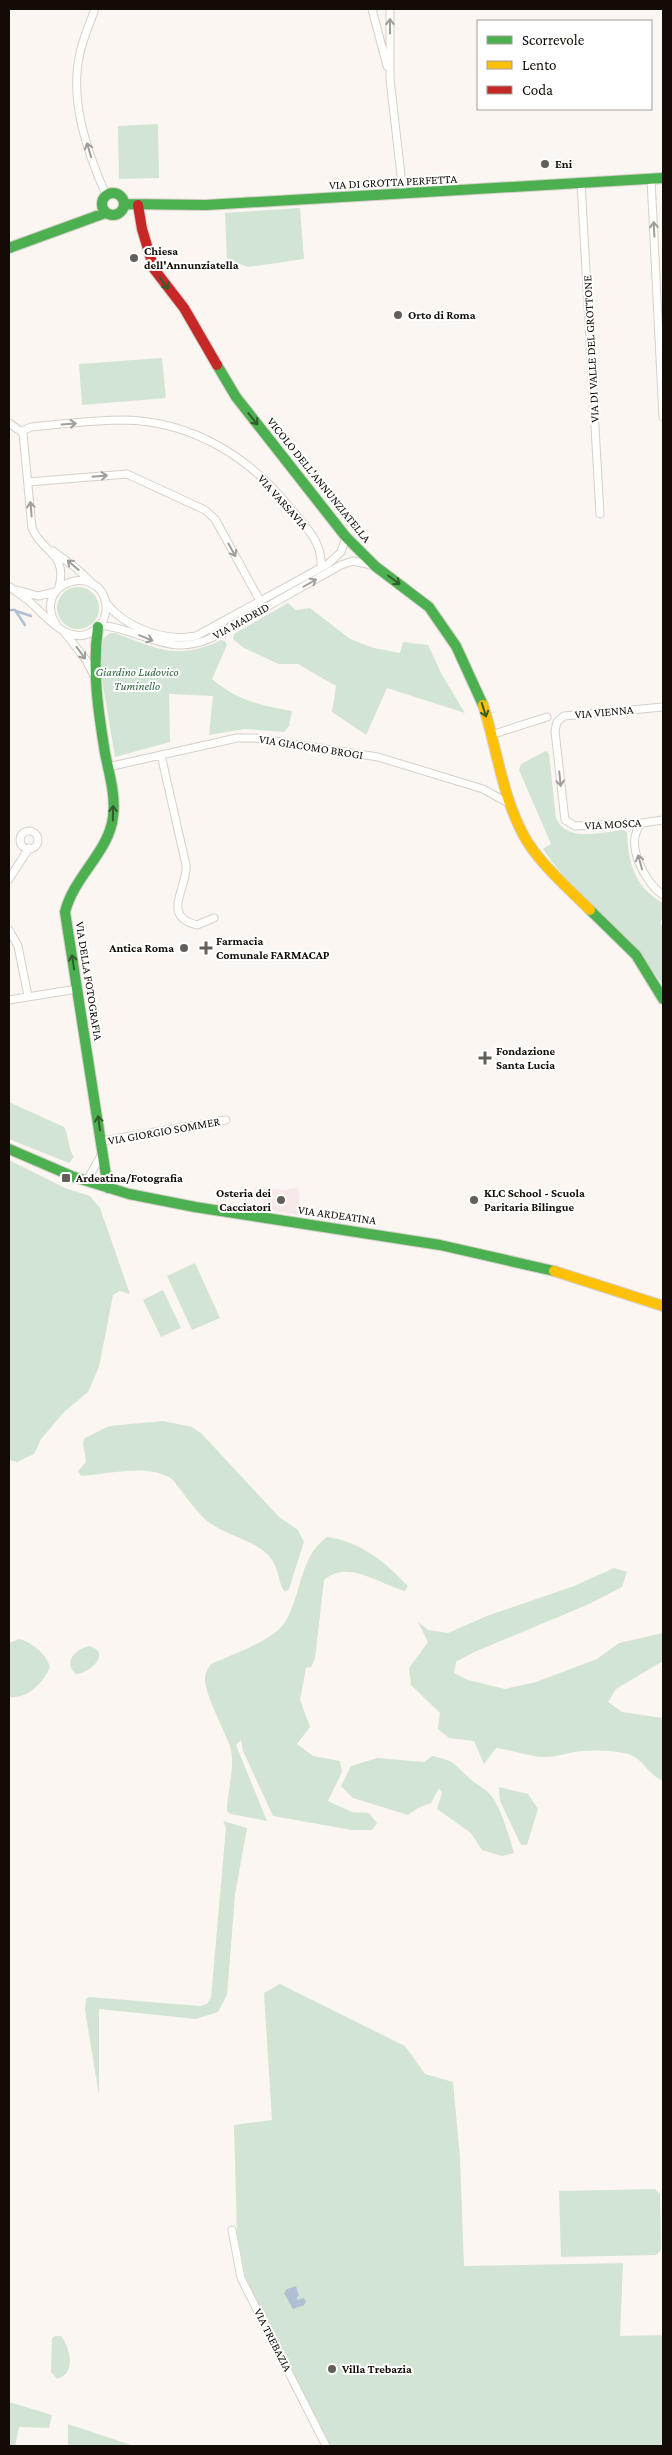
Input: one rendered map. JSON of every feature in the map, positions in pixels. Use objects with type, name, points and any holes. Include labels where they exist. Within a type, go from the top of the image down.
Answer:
[{"type":"street","points":[[95,9],[79,57],[78,102],[80,120],[97,176],[106,195],[102,202],[105,213]]},
{"type":"street","points":[[373,9],[390,79]]},
{"type":"street","points":[[390,9],[390,79],[403,193]]},
{"type":"street","name":"VIA DI GROTTA PERFETTA","points":[[106,195],[116,194],[122,198],[124,204],[206,205],[663,178]]},
{"type":"street","points":[[651,179],[660,278],[663,417]]},
{"type":"street","name":"VIA DI VALLE DEL GROTTONE","points":[[581,183],[600,514]]},
{"type":"street","points":[[9,248],[105,213],[116,215],[123,209],[124,204]]},
{"type":"street","name":"VICOLO DELL'ANNUNZIATELLA","points":[[138,205],[150,260],[157,273],[184,308],[236,397],[346,537],[376,566],[423,601],[443,625],[467,666],[483,706],[510,804],[526,838],[579,900],[633,952],[663,999]]},
{"type":"street","name":"VIA VARSAVIA","points":[[22,431],[31,426],[132,421],[167,426],[208,440],[244,461],[280,496],[320,549],[321,567]]},
{"type":"street","points":[[9,423],[22,431],[32,528],[39,539],[51,550],[62,556],[100,590],[106,603],[106,613],[99,626],[89,634],[81,636],[65,632],[10,587]]},
{"type":"street","points":[[28,482],[127,474],[205,510],[215,519],[263,605]]},
{"type":"street","name":"VIA MADRID","points":[[99,626],[121,628],[165,645],[188,646],[208,639],[338,556],[346,537]]},
{"type":"street","points":[[51,550],[61,570],[51,610],[57,626]]},
{"type":"street","name":"VIA MADRID","points":[[106,603],[115,614],[131,624],[164,636],[183,638],[205,632],[286,596],[346,563],[358,561],[376,566]]},
{"type":"street","points":[[10,587],[34,595],[57,590],[74,580],[93,584]]},
{"type":"street","points":[[282,590],[286,596]]},
{"type":"street","name":"VIA DELLA FOTOGRAFIA","points":[[94,680],[99,626]]},
{"type":"street","name":"VIA DELLA FOTOGRAFIA","points":[[65,632],[86,660],[94,680],[113,806],[112,824],[108,836],[73,886],[66,906],[65,918],[108,1188]]},
{"type":"street","name":"VIA VIENNA","points":[[555,731],[557,722],[564,716],[663,708]]},
{"type":"street","points":[[491,735],[547,717]]},
{"type":"street","name":"VIA MOSCA","points":[[555,731],[565,820],[575,826],[642,823],[663,820]]},
{"type":"street","name":"VIA GIACOMO BROGI","points":[[108,767],[237,738],[261,738],[378,757],[483,789],[510,804]]},
{"type":"street","points":[[161,755],[186,864],[187,874],[178,898],[178,910],[184,920],[197,926],[214,918]]},
{"type":"street","points":[[642,823],[637,830],[636,837],[640,865],[652,886],[663,895]]},
{"type":"street","points":[[9,879],[29,848]]},
{"type":"street","points":[[9,930],[18,946],[28,996]]},
{"type":"street","points":[[9,1000],[77,989]]},
{"type":"street","name":"VIA GIORGIO SOMMER","points":[[102,1142],[226,1120]]},
{"type":"street","name":"VIA ARDEATINA","points":[[9,1148],[86,1182],[108,1188],[216,1211],[458,1248],[553,1271],[613,1288],[663,1306]]},
{"type":"street","name":"VIA DELLA FOTOGRAFIA","points":[[86,1182],[102,1153]]},
{"type":"street","name":"VIA TREBAZIA","points":[[232,2230],[241,2278],[326,2446]]},
{"type":"shaded area","name":"Osteria dei Cacciatori","points":[[255,1187],[282,1190],[298,1188],[300,1195],[297,1215],[262,1209],[263,1196],[254,1196]]},
{"type":"green space","points":[[158,124],[159,178],[119,179],[118,126]]},
{"type":"green space","points":[[300,208],[304,259],[248,267],[227,259],[225,213]]},
{"type":"green space","points":[[162,358],[166,398],[82,405],[79,364]]},
{"type":"green space","points":[[82,587],[90,590],[96,596],[99,608],[96,620],[90,626],[74,629],[66,626],[60,620],[57,604],[60,596],[66,590]]},
{"type":"green space","points":[[288,603],[296,610],[310,608],[350,639],[374,648],[400,653],[403,642],[428,645],[442,675],[465,713],[387,688],[366,735],[332,712],[336,686],[298,664],[279,664],[244,648],[233,639],[234,634]]},
{"type":"green space","name":"Giardino Ludovico Tuminello","points":[[110,633],[115,633],[156,648],[179,651],[192,650],[221,640],[225,641],[227,645],[212,679],[232,693],[250,701],[292,711],[289,726],[284,732],[245,729],[209,735],[213,696],[169,694],[170,742],[115,757],[99,662],[103,639]]},
{"type":"green space","points":[[546,751],[549,754],[556,818],[561,826],[568,831],[585,834],[623,830],[627,832],[629,854],[635,874],[646,890],[663,903],[663,915],[660,924],[663,926],[663,985],[637,950],[561,874],[543,849],[551,844],[519,770],[521,764]]},
{"type":"green space","points":[[9,1102],[64,1127],[70,1150],[74,1157],[69,1163],[9,1139]]},
{"type":"green space","points":[[9,1160],[65,1188],[90,1196],[100,1208],[130,1294],[120,1291],[113,1295],[99,1367],[88,1392],[64,1412],[41,1439],[34,1454],[17,1462],[9,1460]]},
{"type":"green space","points":[[195,1263],[220,1318],[192,1330],[167,1276]]},
{"type":"green space","points":[[163,1290],[181,1328],[161,1337],[143,1300]]},
{"type":"green space","points":[[163,1421],[192,1427],[202,1434],[279,1517],[298,1530],[304,1542],[289,1589],[285,1592],[274,1564],[267,1554],[255,1545],[220,1529],[208,1521],[172,1479],[162,1474],[140,1470],[81,1476],[78,1471],[86,1462],[83,1443],[85,1438],[109,1426]]},
{"type":"green space","points":[[327,1537],[351,1543],[371,1554],[390,1568],[408,1586],[405,1591],[353,1572],[333,1574],[324,1580],[315,1659],[311,1667],[306,1668],[300,1700],[310,1727],[297,1744],[313,1756],[340,1761],[342,1772],[328,1801],[352,1812],[369,1813],[377,1823],[372,1830],[352,1830],[273,1816],[243,1751],[241,1740],[236,1745],[267,1821],[231,1814],[227,1811],[232,1753],[206,1685],[205,1678],[211,1664],[262,1641],[279,1629],[285,1622],[291,1611],[306,1565],[318,1545]]},
{"type":"green space","points":[[614,1568],[627,1572],[622,1587],[589,1604],[472,1653],[456,1662],[454,1673],[468,1680],[505,1689],[536,1682],[597,1659],[619,1643],[663,1633],[663,1661],[616,1689],[608,1702],[622,1712],[663,1718],[663,1781],[657,1778],[633,1756],[611,1751],[582,1751],[545,1757],[496,1748],[484,1764],[474,1741],[449,1738],[438,1729],[440,1713],[411,1685],[409,1668],[428,1642],[418,1622],[428,1630],[448,1633],[487,1616],[574,1586]]},
{"type":"green space","points":[[19,1639],[38,1649],[50,1667],[34,1689],[16,1697],[9,1697],[9,1643]]},
{"type":"green space","points":[[89,1646],[96,1649],[99,1653],[97,1662],[88,1670],[76,1674],[70,1665],[72,1657],[75,1653]]},
{"type":"green space","points":[[432,1756],[453,1763],[490,1794],[501,1814],[514,1853],[502,1856],[482,1850],[471,1833],[437,1809],[442,1793],[439,1788],[431,1803],[418,1808],[408,1815],[353,1798],[341,1786],[351,1766],[377,1758],[424,1762]]},
{"type":"green space","points":[[499,1787],[528,1794],[538,1809],[527,1845],[521,1845],[500,1801]]},
{"type":"green space","points":[[223,1821],[247,1828],[235,1895],[227,1995],[218,2012],[196,2019],[99,2009],[99,2095],[85,2010],[86,1999],[89,1997],[200,2006],[207,2004],[211,1998],[226,1827]]},
{"type":"green space","points":[[280,1984],[405,2046],[425,2074],[453,2082],[460,2158],[464,2266],[623,2263],[620,2336],[663,2335],[663,2446],[330,2446],[245,2276],[237,2233],[234,2125],[272,2120],[264,1993]]},
{"type":"green space","points":[[655,2189],[660,2194],[661,2250],[656,2255],[561,2257],[559,2191]]},
{"type":"green space","points":[[61,2336],[67,2347],[70,2360],[67,2371],[57,2379],[51,2372],[52,2338]]},
{"type":"green space","points":[[9,2402],[52,2415],[49,2428],[19,2427],[15,2446],[9,2446]]},
{"type":"green space","points":[[68,2424],[134,2446],[68,2446]]},
{"type":"water","points":[[296,2286],[299,2296],[297,2300],[304,2298],[306,2302],[304,2305],[293,2309],[284,2293],[287,2289]]},
{"type":"waterway","points":[[9,610],[15,610],[25,625]]},
{"type":"waterway","points":[[16,611],[31,616]]},
{"type":"traffic: fast","points":[[124,204],[206,205],[663,178]]},
{"type":"traffic: fast","points":[[113,193],[121,196],[124,204],[121,212],[113,215],[105,212],[102,204],[105,196],[113,193]]},
{"type":"traffic: fast","points":[[9,248],[105,213]]},
{"type":"traffic: fast","points":[[217,365],[236,397],[346,537],[375,566],[429,607],[456,646],[483,705]]},
{"type":"traffic: fast","points":[[98,627],[96,643],[98,706],[114,809],[110,830],[105,842],[69,899],[65,912],[108,1188]]},
{"type":"traffic: fast","points":[[590,910],[636,955],[663,999]]},
{"type":"traffic: fast","points":[[9,1149],[74,1177],[129,1194],[195,1207],[440,1245],[554,1271]]},
{"type":"traffic: slow","points":[[483,705],[505,788],[516,821],[530,846],[545,865],[590,910]]},
{"type":"traffic: slow","points":[[554,1271],[663,1306]]},
{"type":"traffic: jam","points":[[138,205],[142,229],[154,269],[184,308],[217,365]]},
{"type":"place","name":"Eni","points":[[545,164]]},
{"type":"place","name":"Chiesa dell'Annunziatella","points":[[134,258]]},
{"type":"place","name":"Orto di Roma","points":[[398,315]]},
{"type":"place","name":"Antica Roma","points":[[184,948]]},
{"type":"place","name":"Farmacia Comunale FARMACAP","points":[[206,948]]},
{"type":"place","name":"Fondazione Santa Lucia","points":[[485,1058]]},
{"type":"place","name":"Ardeatina/Fotografia","points":[[66,1178]]},
{"type":"place","name":"Osteria dei Cacciatori","points":[[281,1200]]},
{"type":"place","name":"KLC School - Scuola Paritaria Bilingue","points":[[474,1200]]},
{"type":"place","name":"Villa Trebazia","points":[[332,2369]]}]
